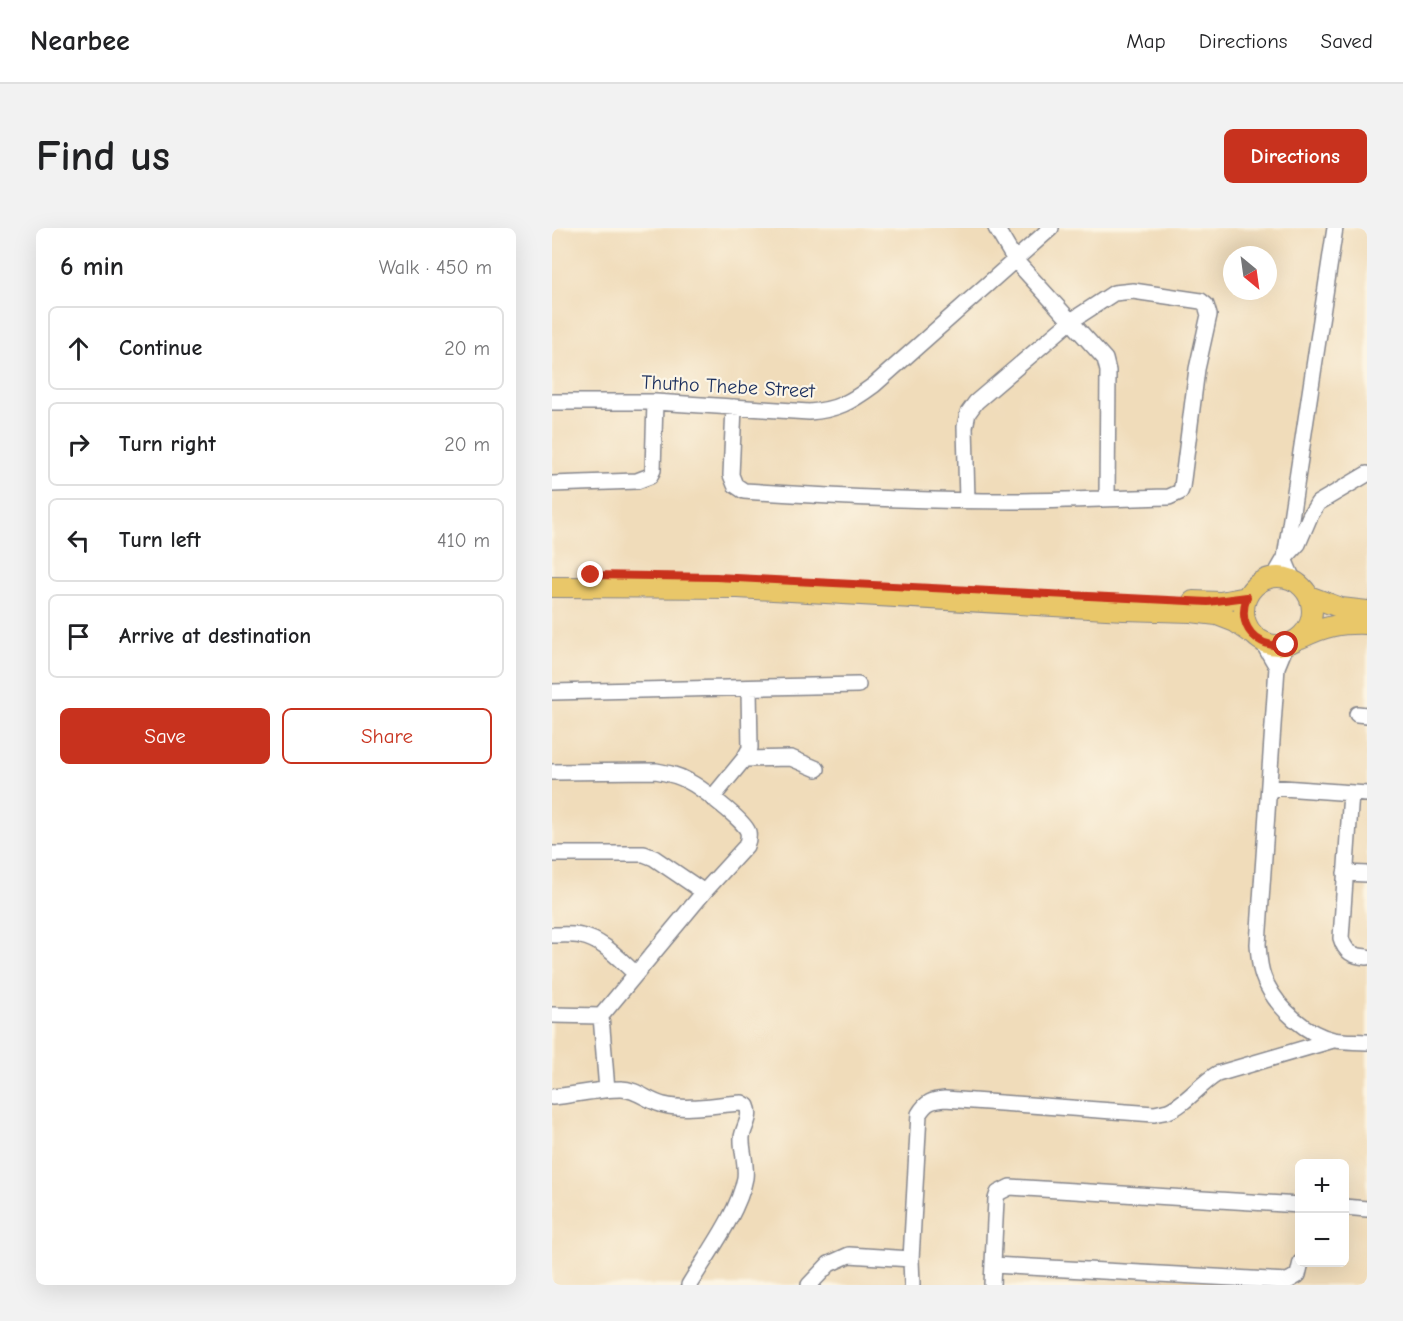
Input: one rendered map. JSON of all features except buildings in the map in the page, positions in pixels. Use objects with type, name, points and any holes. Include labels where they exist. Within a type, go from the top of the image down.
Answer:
[{"type":"main road","points":[[1257,638],[1246,627],[1243,612],[1247,597],[1255,585],[1284,569],[1309,596],[1312,611],[1309,626],[1293,642]]},
{"type":"main road","points":[[552,576],[716,577],[1208,602],[1247,597]]},
{"type":"main road","points":[[552,587],[738,588],[1191,612],[1217,615],[1235,622],[1257,638],[1278,646],[1293,642],[1324,627],[1343,623],[1367,624]]},
{"type":"main road","points":[[1309,596],[1341,608],[1367,611]]},
{"type":"street","points":[[996,228],[1015,260],[1105,359],[1108,371],[1107,498]]},
{"type":"street","name":"Thutho Thebe Street","points":[[552,402],[655,402],[809,412],[828,411],[853,400],[874,386],[1051,228]]},
{"type":"street","points":[[1284,569],[1335,228]]},
{"type":"street","points":[[734,407],[731,475],[735,485],[744,491],[809,496],[967,500],[1170,497],[1180,492],[1182,487],[1197,369],[1209,310],[1201,301],[1122,291],[1106,296],[1071,321],[976,402],[968,413],[965,427],[967,500]]},
{"type":"street","points":[[552,484],[637,481],[650,476],[653,470],[655,402]]},
{"type":"street","points":[[1284,569],[1318,502],[1367,474]]},
{"type":"street","points":[[1257,638],[1277,667]]},
{"type":"street","points":[[1293,642],[1277,667],[1258,944],[1260,966],[1266,985],[1280,1004],[1305,1027],[1333,1040]]},
{"type":"street","points":[[552,692],[858,686]]},
{"type":"street","points":[[712,798],[744,759],[750,748],[749,689]]},
{"type":"street","points":[[744,759],[791,758],[817,770]]},
{"type":"street","points":[[552,772],[656,771],[672,774],[688,781],[712,798],[748,831],[749,839],[746,846],[704,892],[601,1016],[607,1090]]},
{"type":"street","points":[[1269,787],[1367,794]]},
{"type":"street","points":[[1351,793],[1341,938],[1348,952],[1355,956],[1367,957]]},
{"type":"street","points":[[552,854],[644,854],[654,858],[704,892]]},
{"type":"street","points":[[1345,873],[1367,874]]},
{"type":"street","points":[[552,934],[579,935],[588,938],[610,951],[636,974]]},
{"type":"street","points":[[552,1015],[601,1016]]},
{"type":"street","points":[[912,1285],[911,1259],[919,1114],[924,1105],[932,1100],[945,1098],[1154,1113],[1168,1111],[1217,1074],[1333,1040],[1367,1042]]},
{"type":"street","points":[[552,1097],[607,1090],[627,1090],[672,1107],[687,1108],[742,1103],[747,1106],[749,1115],[742,1140],[745,1177],[741,1194],[689,1285]]},
{"type":"street","points":[[992,1285],[996,1198],[998,1192],[1010,1186],[1295,1205]]},
{"type":"street","points":[[1349,1208],[1367,1209]]},
{"type":"street","points":[[809,1285],[830,1264],[849,1255],[911,1259]]},
{"type":"street","points":[[993,1266],[1288,1281],[1298,1275],[1300,1267]]},
{"type":"route","points":[[591,575],[716,577],[1208,602],[1247,597],[1243,612],[1246,627],[1256,639],[1263,643],[1286,645]]}]
